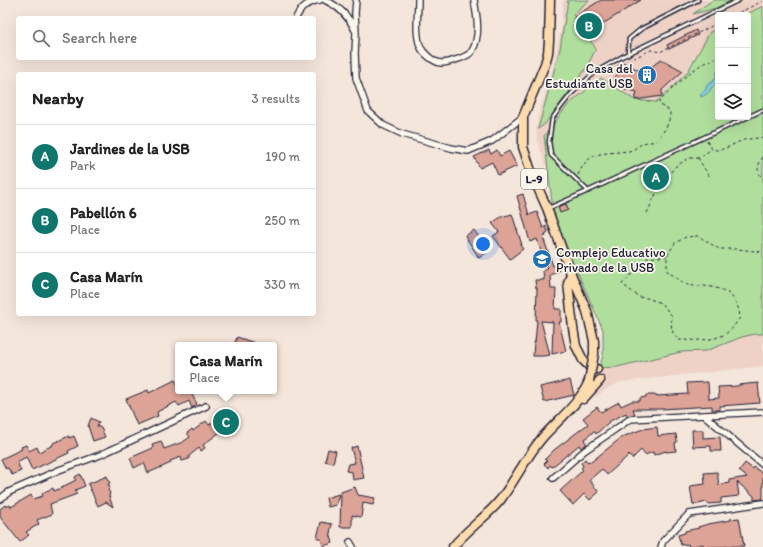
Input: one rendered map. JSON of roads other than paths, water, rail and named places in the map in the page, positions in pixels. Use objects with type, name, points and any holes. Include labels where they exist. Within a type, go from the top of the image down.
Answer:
[{"type":"main road","name":"L-9","points":[[453,547],[501,498],[526,458],[581,394],[589,381],[594,354],[594,341],[587,311],[571,274],[547,208],[533,177],[523,147],[522,117],[545,64],[548,53],[550,0]]},
{"type":"main road","points":[[571,274],[568,283],[576,346],[583,360],[590,367],[597,369]]},
{"type":"main road","points":[[565,413],[581,401],[600,380]]},
{"type":"street","points":[[297,16],[299,10],[310,2],[320,0]]},
{"type":"street","points":[[326,0],[336,5],[352,23],[356,34]]},
{"type":"street","points":[[356,0],[356,34],[354,52],[356,78],[368,111],[383,125],[402,134],[451,148],[468,151],[492,141],[522,117]]},
{"type":"street","points":[[418,0],[418,33],[421,48],[432,60],[442,63],[461,58],[471,53],[476,41],[478,20],[474,0]]},
{"type":"street","points":[[0,499],[9,492],[59,470],[100,455],[206,406]]},
{"type":"street","points":[[553,478],[584,452],[630,419],[763,412]]},
{"type":"street","points":[[704,415],[763,465]]},
{"type":"street","points":[[662,547],[663,541],[689,514],[763,503]]},
{"type":"lane","points":[[628,54],[629,39],[641,29],[698,0]]},
{"type":"lane","points":[[588,191],[551,155],[549,142],[552,119],[572,94],[594,73],[628,54],[739,0]]},
{"type":"lane","points":[[547,208],[588,191],[763,110]]},
{"type":"water","points":[[715,78],[715,85],[701,97],[700,94],[706,89],[707,85],[714,81]]},
{"type":"place","name":"Pabellón 6","points":[[589,26]]},
{"type":"place","name":"Casa del Estudiante USB","points":[[647,75]]},
{"type":"place","name":"Jardines de la USB","points":[[656,177]]},
{"type":"place","name":"Complejo Educativo Privado de la USB","points":[[542,259]]},
{"type":"place","name":"Casa Marín","points":[[226,422]]}]
